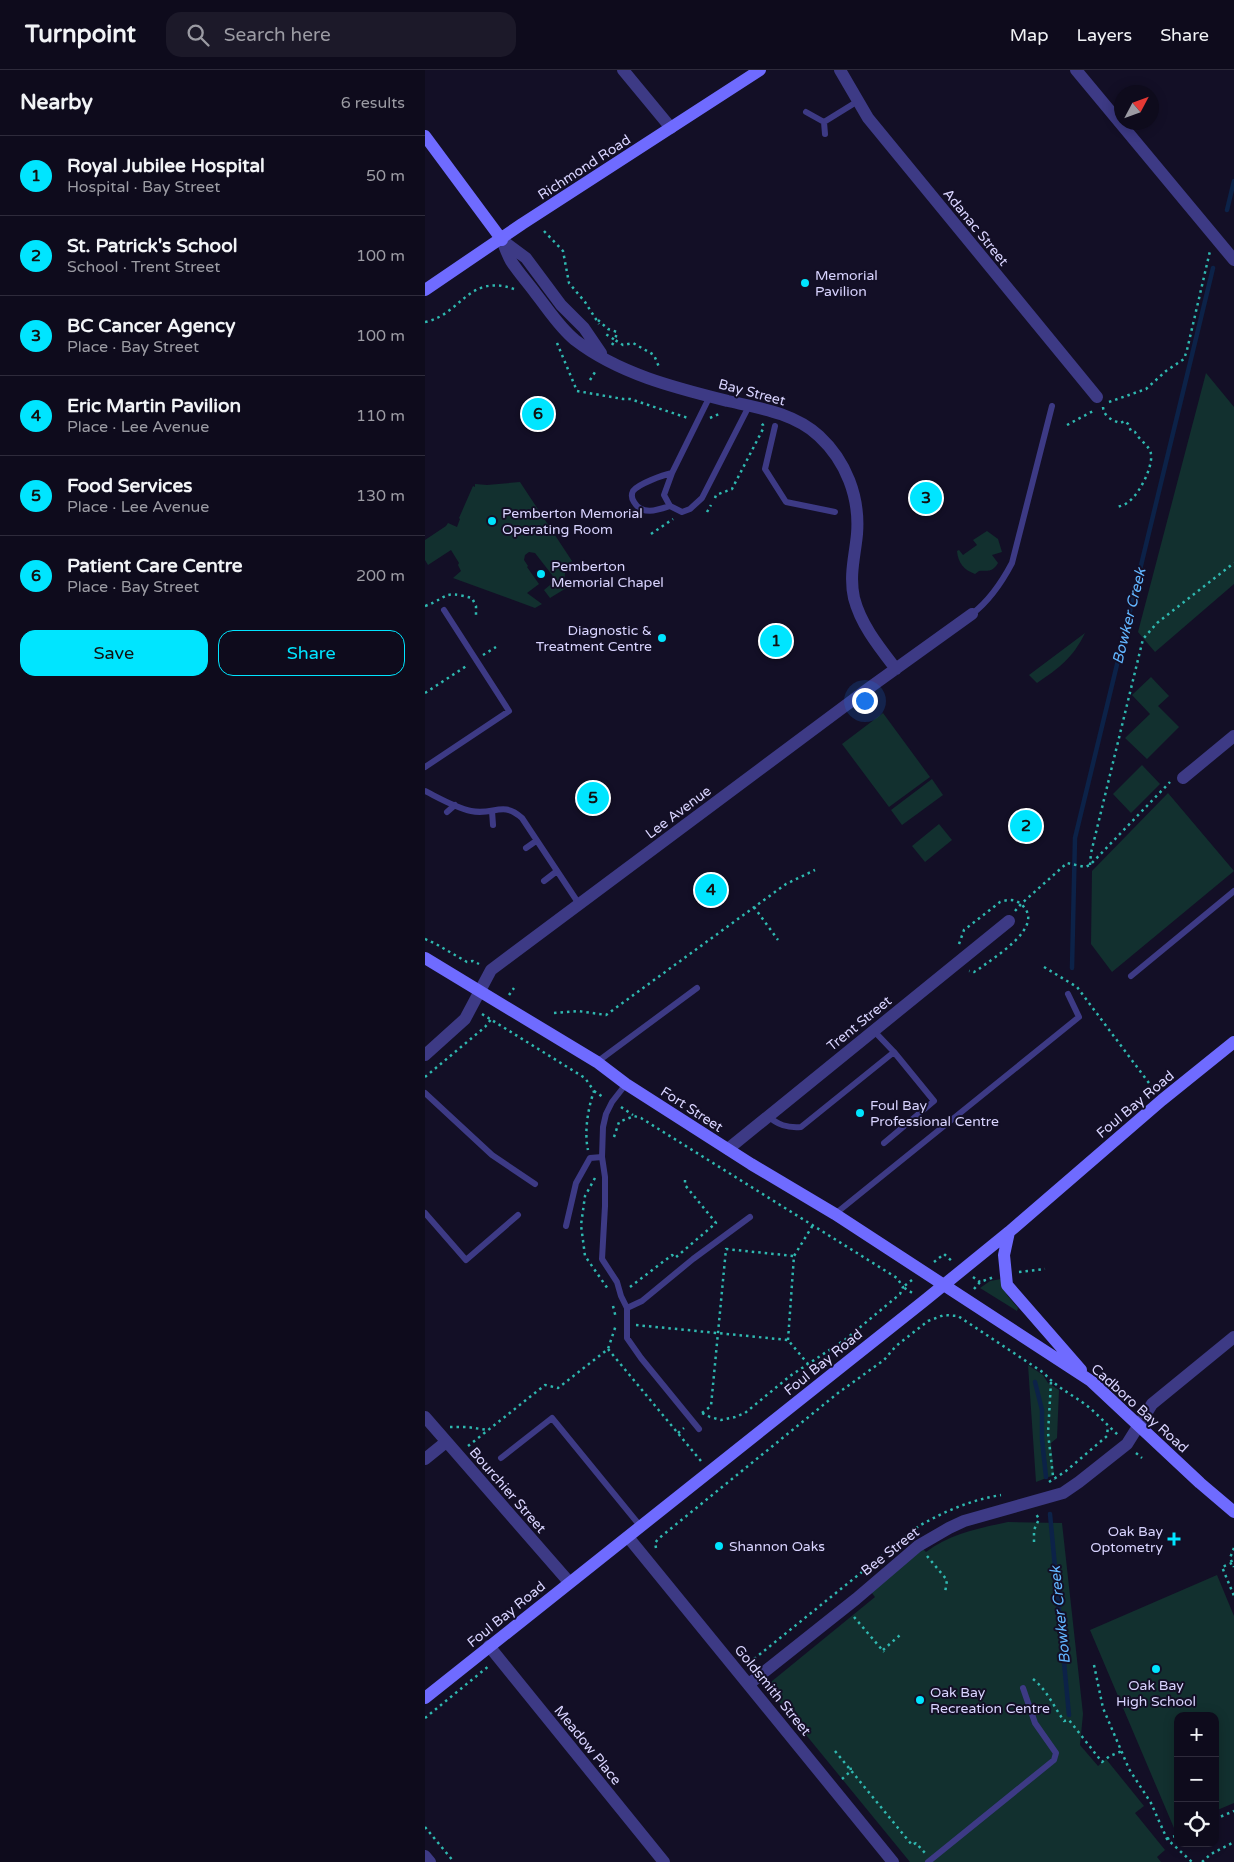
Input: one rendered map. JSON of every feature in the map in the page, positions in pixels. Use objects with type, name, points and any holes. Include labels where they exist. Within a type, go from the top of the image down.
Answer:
[{"type":"main road","name":"Richmond Road","points":[[425,290],[502,240],[522,224],[760,70]]},
{"type":"main road","name":"Bay Street","points":[[425,136],[502,240]]},
{"type":"main road","name":"Fort Street","points":[[425,958],[597,1062],[626,1084],[835,1214],[944,1285]]},
{"type":"main road","name":"Foul Bay Road","points":[[425,1698],[944,1285],[1009,1232],[1162,1100],[1234,1042]]},
{"type":"main road","points":[[1009,1232],[1004,1255],[1007,1285],[1091,1381]]},
{"type":"main road","name":"Cadboro Bay Road","points":[[944,1285],[1091,1381],[1200,1484],[1234,1512]]},
{"type":"street","points":[[623,70],[671,128]]},
{"type":"street","name":"Adanac Street","points":[[840,70],[868,118],[1100,401]]},
{"type":"street","points":[[1076,70],[1234,260]]},
{"type":"street","name":"Bay Street","points":[[502,240],[526,258],[561,305],[584,328],[604,358],[630,371],[657,381],[779,413],[806,426],[832,449],[850,481],[855,498],[858,516],[857,536],[851,577],[861,619],[871,637],[895,669]]},
{"type":"street","name":"Lee Avenue","points":[[425,1056],[465,1019],[491,970],[895,669],[972,614]]},
{"type":"street","points":[[1183,778],[1234,736]]},
{"type":"street","name":"Trent Street","points":[[728,1149],[1009,921]]},
{"type":"street","name":"Bee Street","points":[[754,1680],[918,1546],[949,1528],[964,1522],[1063,1492],[1079,1482],[1127,1444],[1152,1404],[1234,1337]]},
{"type":"street","name":"Bourchier Street","points":[[429,1422],[569,1582]]},
{"type":"street","points":[[425,1459],[446,1442]]},
{"type":"street","name":"Goldsmith Street","points":[[628,1537],[754,1680],[893,1862]]},
{"type":"street","name":"Meadow Place","points":[[489,1646],[664,1862]]},
{"type":"street","points":[[425,1856],[430,1862]]},
{"type":"lane","points":[[824,122],[858,101]]},
{"type":"lane","points":[[806,112],[824,122]]},
{"type":"lane","points":[[824,122],[825,134]]},
{"type":"lane","points":[[710,396],[672,473],[664,495],[669,506],[677,510],[686,512],[702,498],[749,406]]},
{"type":"lane","points":[[972,614],[987,600],[1012,563],[1052,406]]},
{"type":"lane","points":[[775,426],[765,469],[786,502],[835,512]]},
{"type":"lane","points":[[669,506],[646,511],[637,506],[632,498],[632,494],[635,489],[660,476],[672,473]]},
{"type":"lane","points":[[425,767],[509,711],[444,610]]},
{"type":"lane","points":[[425,791],[469,811],[481,813],[505,808],[512,810],[522,818],[579,904]]},
{"type":"lane","points":[[447,812],[455,805]]},
{"type":"lane","points":[[492,812],[493,825]]},
{"type":"lane","points":[[526,848],[537,841]]},
{"type":"lane","points":[[544,880],[557,871]]},
{"type":"lane","points":[[1131,976],[1234,891]]},
{"type":"lane","points":[[597,1062],[697,988]]},
{"type":"lane","points":[[835,1214],[1079,1017],[1068,994]]},
{"type":"lane","points":[[873,1030],[935,1101],[883,1142]]},
{"type":"lane","points":[[768,1116],[776,1123],[785,1127],[801,1127],[894,1052]]},
{"type":"lane","points":[[626,1084],[612,1102],[606,1114],[603,1127],[602,1156],[605,1177],[605,1206],[602,1259],[617,1282],[627,1308],[627,1338],[699,1429]]},
{"type":"lane","points":[[425,1093],[492,1155],[535,1184]]},
{"type":"lane","points":[[566,1226],[576,1183],[590,1158],[602,1156]]},
{"type":"lane","points":[[425,1212],[466,1260],[518,1215]]},
{"type":"lane","points":[[627,1308],[642,1301],[693,1258],[750,1217]]},
{"type":"lane","points":[[501,1458],[552,1418],[641,1527]]},
{"type":"lane","points":[[930,1861],[1054,1760],[1055,1753],[1035,1723],[1023,1688]]},
{"type":"path","points":[[545,231],[563,251],[569,283],[598,320],[604,333],[615,340],[617,332],[608,329],[598,320]]},
{"type":"path","points":[[1067,425],[1100,401],[1146,389],[1183,359],[1187,350],[1209,252],[1216,238]]},
{"type":"path","points":[[425,322],[437,318],[471,292],[482,287],[504,285],[518,290]]},
{"type":"path","points":[[556,340],[577,391],[623,399],[630,398],[688,418],[700,419],[721,413],[743,418]]},
{"type":"path","points":[[1100,401],[1103,410],[1111,420],[1120,423],[1125,421],[1129,424],[1131,431],[1135,432],[1139,440],[1149,449],[1151,455],[1150,469],[1137,491],[1130,501],[1117,507]]},
{"type":"path","points":[[707,512],[716,496],[732,490],[763,429],[763,425],[759,422],[764,409]]},
{"type":"path","points":[[651,534],[673,520],[677,510]]},
{"type":"path","points":[[1090,865],[1091,853],[1143,639],[1157,623],[1234,563]]},
{"type":"path","points":[[425,606],[435,603],[446,594],[455,593],[472,598],[476,606],[476,616]]},
{"type":"path","points":[[425,692],[496,647]]},
{"type":"path","points":[[1021,904],[1067,863],[1085,867],[1090,865],[1171,782],[1183,778]]},
{"type":"path","points":[[554,1013],[577,1011],[606,1015],[786,884],[815,870]]},
{"type":"path","points":[[754,907],[778,940]]},
{"type":"path","points":[[425,939],[467,962],[473,961],[491,970]]},
{"type":"path","points":[[1044,967],[1077,987],[1162,1100]]},
{"type":"path","points":[[425,1077],[485,1027],[491,1019],[585,1078],[591,1085],[594,1091],[590,1103],[586,1142],[595,1178],[585,1196],[581,1225],[585,1256],[611,1294],[617,1323],[607,1349],[558,1388],[545,1385],[457,1455]]},
{"type":"path","points":[[613,1144],[619,1122],[634,1116],[641,1118],[897,1278],[903,1287],[900,1294],[846,1339],[808,1364],[745,1413],[735,1418],[721,1420],[710,1418],[701,1413]]},
{"type":"path","points":[[611,1294],[621,1296],[672,1255],[675,1258],[716,1223],[685,1185],[685,1180]]},
{"type":"path","points":[[808,1364],[788,1340],[794,1256],[813,1225]]},
{"type":"path","points":[[677,1433],[711,1406],[726,1250],[794,1256]]},
{"type":"path","points":[[642,1554],[838,1393],[884,1360],[906,1337],[928,1320],[938,1316],[949,1314],[958,1316],[1044,1373],[1051,1382],[1084,1403],[1108,1426]]},
{"type":"path","points":[[617,1323],[788,1340]]},
{"type":"path","points":[[607,1349],[710,1472]]},
{"type":"path","points":[[1051,1382],[1048,1433],[1053,1476],[1063,1492]]},
{"type":"path","points":[[429,1422],[488,1430]]},
{"type":"path","points":[[1029,1503],[1039,1519],[1034,1530],[1034,1542]]},
{"type":"path","points":[[655,1543],[656,1552]]},
{"type":"path","points":[[1234,1548],[1230,1558],[1234,1567]]},
{"type":"path","points":[[1232,1563],[1222,1567],[1234,1596]]},
{"type":"path","points":[[937,1567],[947,1580],[945,1593]]},
{"type":"path","points":[[844,1608],[852,1614],[884,1651],[900,1635]]},
{"type":"path","points":[[425,1718],[499,1658]]},
{"type":"path","points":[[743,1660],[749,1663],[754,1680]]},
{"type":"path","points":[[1094,1665],[1103,1708],[1129,1769],[1151,1803],[1167,1839],[1192,1862]]},
{"type":"path","points":[[1033,1679],[1043,1687],[1064,1721],[1069,1720],[1102,1762],[1122,1751]]},
{"type":"path","points":[[835,1751],[849,1772],[912,1845],[916,1843],[930,1861]]},
{"type":"path","points":[[849,1772],[850,1764]]},
{"type":"path","points":[[1219,1817],[1234,1811]]},
{"type":"path","points":[[425,1827],[454,1862]]},
{"type":"path","points":[[1167,1839],[1174,1836]]},
{"type":"path","points":[[1202,1862],[1211,1854],[1234,1842]]},
{"type":"green space","points":[[1206,373],[1234,407],[1234,584],[1155,652],[1138,632]]},
{"type":"green space","points":[[520,482],[572,561],[565,573],[568,587],[550,598],[544,590],[556,580],[535,553],[529,552],[525,555],[524,560],[527,567],[539,584],[527,593],[542,604],[535,608],[453,578],[461,571],[459,563],[451,550],[428,565],[425,560],[425,540],[448,523],[457,527],[459,518],[475,484],[487,485]]},
{"type":"green space","points":[[987,531],[998,539],[1002,552],[992,555],[998,563],[994,568],[979,571],[975,574],[962,566],[957,551],[959,550],[963,555],[977,545],[973,540]]},
{"type":"green space","points":[[1085,633],[1076,649],[1065,662],[1052,672],[1037,683],[1029,675]]},
{"type":"green space","points":[[1151,677],[1169,696],[1158,706],[1179,727],[1147,759],[1125,738],[1150,714],[1132,695]]},
{"type":"green space","points":[[883,713],[930,777],[889,807],[842,744]]},
{"type":"green space","points":[[1142,765],[1160,784],[1131,813],[1113,794]]},
{"type":"green space","points":[[932,779],[943,795],[902,825],[891,810]]},
{"type":"green space","points":[[1168,793],[1234,871],[1112,972],[1091,944],[1092,871]]},
{"type":"green space","points":[[939,824],[952,840],[925,862],[912,846]]},
{"type":"green space","points":[[1001,1279],[1007,1295],[1018,1308],[1017,1311],[980,1288],[990,1281]]},
{"type":"green space","points":[[1028,1365],[1043,1375],[1048,1383],[1059,1390],[1057,1438],[1051,1443],[1054,1475],[1036,1482]]},
{"type":"green space","name":"Oak Bay Recreation Centre","points":[[1008,1522],[1062,1523],[1083,1714],[1080,1745],[1098,1766],[1106,1759],[1144,1806],[1135,1813],[1165,1850],[1157,1857],[1161,1862],[910,1862],[766,1686],[875,1597],[868,1588],[919,1545],[926,1552],[955,1536]]},
{"type":"green space","points":[[1217,1575],[1234,1616],[1234,1803],[1219,1809],[1219,1712],[1174,1712],[1174,1828],[1090,1630]]},
{"type":"waterway","name":"Bowker Creek","points":[[1227,210],[1234,181]]},
{"type":"waterway","name":"Bowker Creek","points":[[1072,968],[1075,838],[1213,268]]},
{"type":"waterway","name":"Bowker Creek","points":[[1035,1382],[1042,1410],[1042,1439],[1046,1477]]},
{"type":"waterway","name":"Bowker Creek","points":[[1050,1514],[1069,1715]]},
{"type":"place","name":"Memorial Pavilion","points":[[805,283]]},
{"type":"place","name":"Patient Care Centre","points":[[538,414]]},
{"type":"place","name":"BC Cancer Agency","points":[[926,498]]},
{"type":"place","name":"Pemberton Memorial Operating Room","points":[[492,521]]},
{"type":"place","name":"Pemberton Memorial Chapel","points":[[541,574]]},
{"type":"place","name":"Diagnostic & Treatment Centre","points":[[662,638]]},
{"type":"place","name":"Royal Jubilee Hospital","points":[[776,641]]},
{"type":"place","name":"Food Services","points":[[593,798]]},
{"type":"place","name":"St. Patrick's School","points":[[1026,826]]},
{"type":"place","name":"Eric Martin Pavilion","points":[[711,890]]},
{"type":"place","name":"Foul Bay Professional Centre","points":[[860,1113]]},
{"type":"place","name":"Oak Bay Optometry","points":[[1174,1539]]},
{"type":"place","name":"Shannon Oaks","points":[[719,1546]]},
{"type":"place","name":"Oak Bay High School","points":[[1156,1669]]},
{"type":"place","name":"Oak Bay Recreation Centre","points":[[920,1700]]}]
